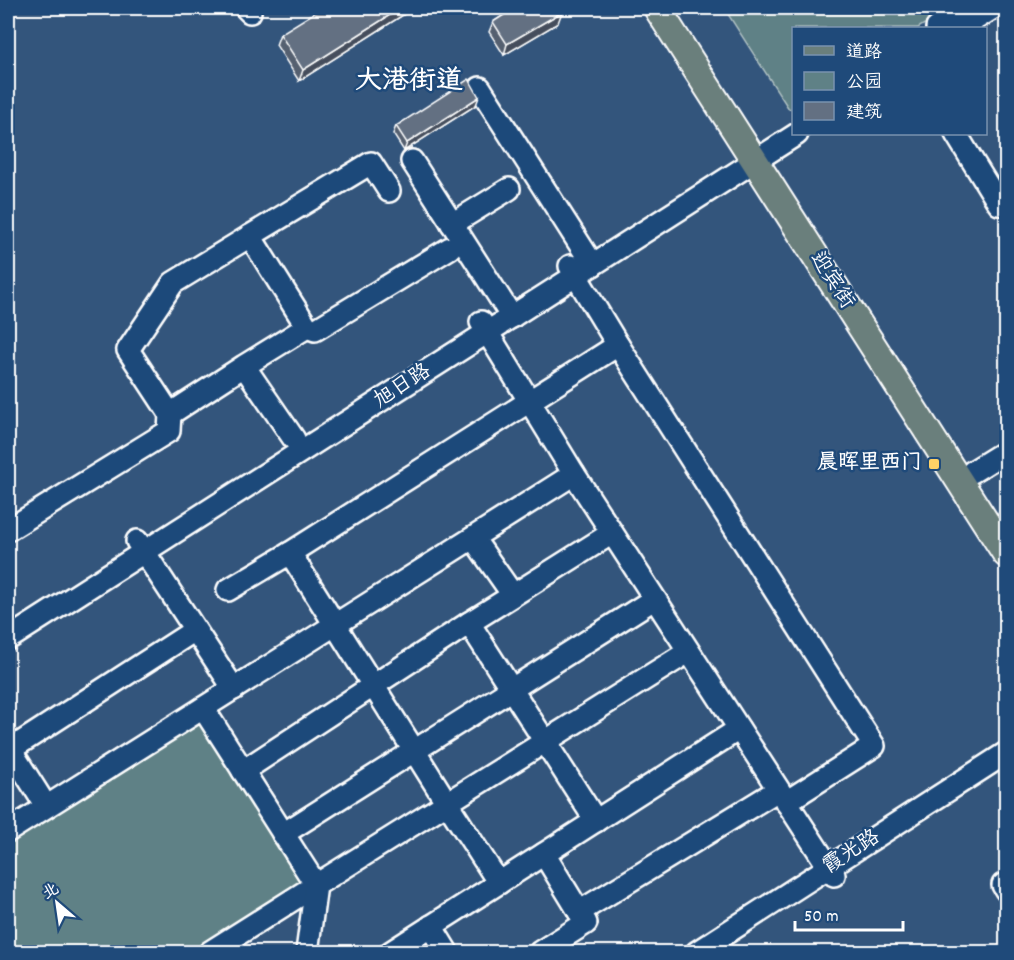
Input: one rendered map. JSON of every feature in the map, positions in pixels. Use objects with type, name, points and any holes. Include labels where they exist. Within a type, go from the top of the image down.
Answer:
[{"type":"main road","name":"迎宾街","points":[[657,8],[757,152],[972,472],[1006,527]]},
{"type":"main road","name":"迎宾街","points":[[675,8],[757,152],[1006,554]]},
{"type":"street","points":[[939,27],[970,8]]},
{"type":"street","points":[[962,27],[993,8]]},
{"type":"street","points":[[480,88],[581,265],[618,345],[874,746],[579,912]]},
{"type":"street","name":"旭日路","points":[[8,622],[140,546],[508,312],[757,152],[792,123]]},
{"type":"street","name":"旭日路","points":[[757,152],[795,135]]},
{"type":"street","points":[[957,135],[1004,206]]},
{"type":"street","points":[[412,162],[508,312]]},
{"type":"street","points":[[8,530],[169,430],[170,414],[128,350],[173,283],[371,163],[389,191]]},
{"type":"street","points":[[452,224],[509,189]]},
{"type":"street","points":[[250,236],[307,327],[315,330],[450,248]]},
{"type":"street","points":[[170,414],[307,327]]},
{"type":"street","name":"旭日路","points":[[8,639],[294,439],[484,327]]},
{"type":"street","points":[[484,327],[574,474],[831,871]]},
{"type":"street","points":[[228,590],[618,345]]},
{"type":"street","points":[[244,366],[294,439]]},
{"type":"street","points":[[972,472],[1006,451]]},
{"type":"street","points":[[8,831],[574,474]]},
{"type":"street","points":[[243,771],[469,623],[612,533]]},
{"type":"street","points":[[473,538],[513,595]]},
{"type":"street","points":[[140,546],[234,689]]},
{"type":"street","points":[[290,553],[499,883]]},
{"type":"street","points":[[283,834],[654,599]]},
{"type":"street","points":[[469,623],[596,821]]},
{"type":"street","points":[[46,806],[8,749],[195,630]]},
{"type":"street","points":[[210,952],[688,652]]},
{"type":"street","points":[[203,708],[316,885],[307,952]]},
{"type":"street","points":[[391,952],[739,729]]},
{"type":"street","name":"霞光路","points":[[710,951],[1006,753]]},
{"type":"street","name":"霞光路","points":[[831,871],[1006,766]]},
{"type":"street","points":[[540,952],[586,923],[544,854]]},
{"type":"street","points":[[431,926],[447,952]]},
{"type":"green space","points":[[724,8],[951,8],[920,27],[792,27],[792,108],[789,109]]},
{"type":"green space","points":[[199,722],[307,884],[198,952],[8,952],[8,838]]},
{"type":"building","points":[[322,8],[401,8],[303,70],[280,34]]},
{"type":"building","points":[[515,8],[559,8],[562,12],[507,44],[493,22]]},
{"type":"building","points":[[469,79],[479,97],[407,143],[396,126]]},
{"type":"place","name":"晨晖里西门","points":[[934,464]]},
{"type":"district","name":"大港街道","points":[[409,82]]}]
